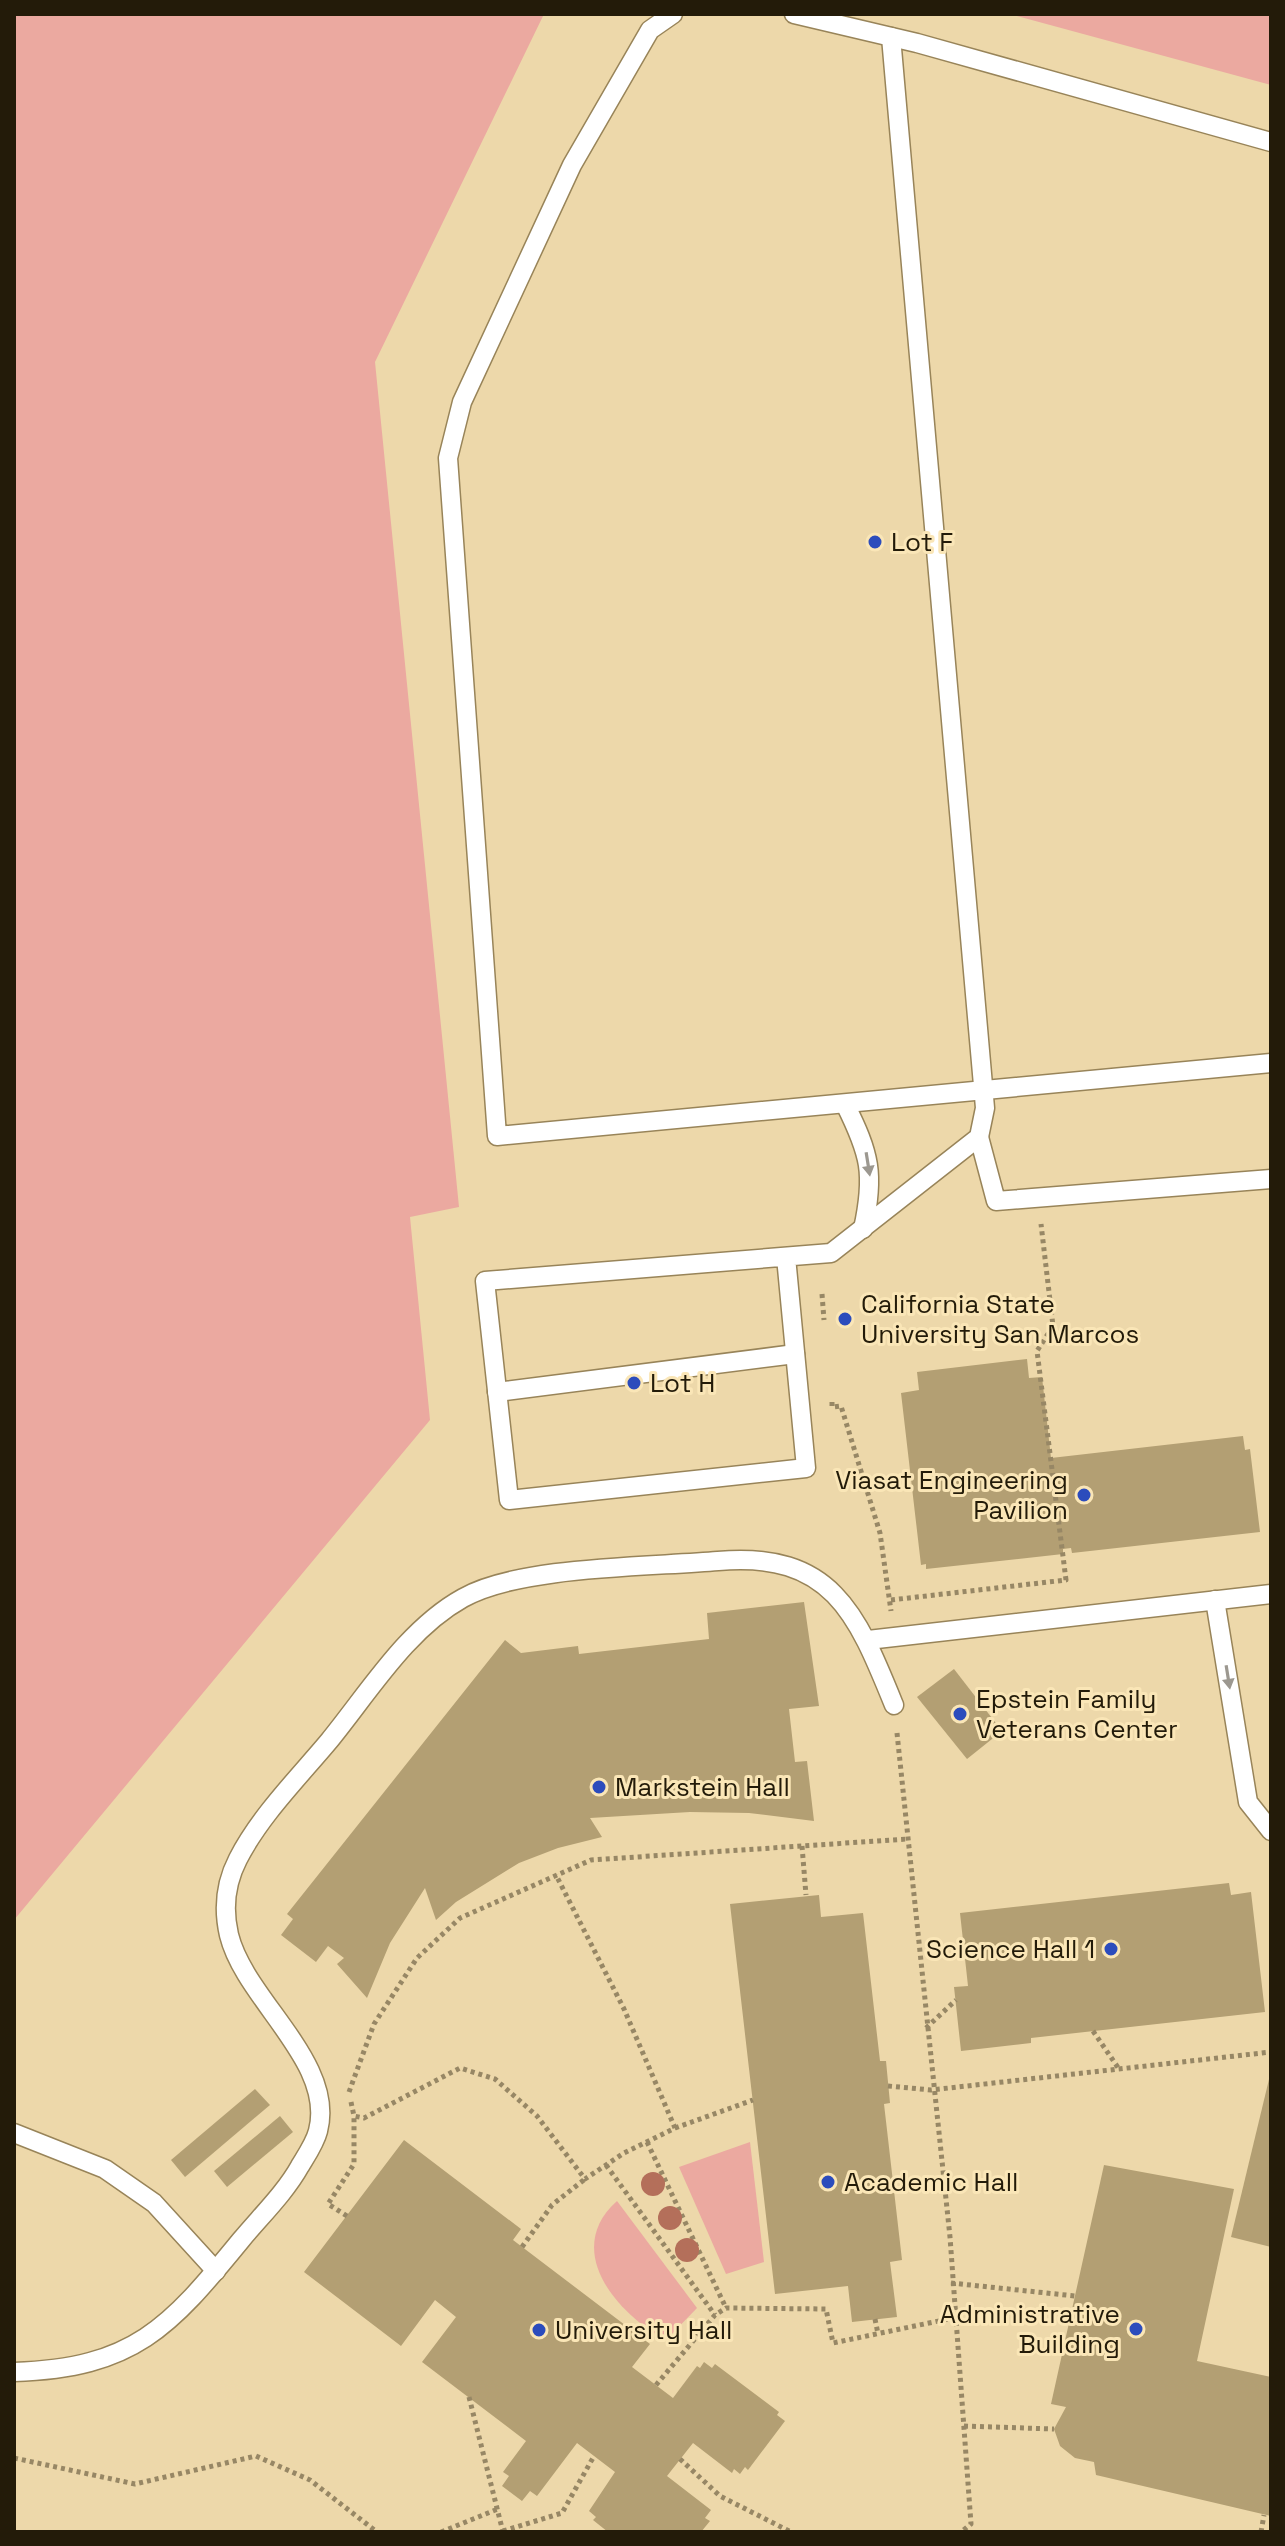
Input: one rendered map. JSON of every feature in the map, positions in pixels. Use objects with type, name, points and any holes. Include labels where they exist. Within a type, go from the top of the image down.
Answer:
[{"type":"lane","points":[[673,14],[650,30],[572,165],[462,402],[448,458],[497,1136],[1271,1063]]},
{"type":"lane","points":[[794,14],[891,37],[1271,142]]},
{"type":"lane","points":[[891,37],[984,1091],[985,1108],[979,1137],[996,1201],[1271,1179]]},
{"type":"lane","points":[[845,1104],[864,1142],[872,1187],[863,1229]]},
{"type":"lane","points":[[786,1257],[806,1468],[509,1500],[485,1281],[831,1253],[979,1137]]},
{"type":"lane","points":[[497,1392],[795,1354]]},
{"type":"lane","points":[[14,2372],[55,2371],[121,2354],[175,2318],[297,2171],[318,2131],[319,2092],[299,2052],[245,1975],[229,1937],[224,1897],[237,1861],[264,1819],[421,1628],[463,1598],[510,1579],[746,1559],[790,1566],[837,1593],[868,1640],[894,1705]]},
{"type":"lane","points":[[868,1640],[1215,1600],[1270,1600]]},
{"type":"lane","points":[[1215,1600],[1248,1802],[1271,1831]]},
{"type":"lane","points":[[14,2133],[105,2169],[154,2203],[216,2271]]},
{"type":"path","points":[[831,1393],[832,1407],[841,1406],[880,1533],[891,1600],[1066,1580],[1037,1351],[1053,1326],[1040,1215]]},
{"type":"path","points":[[822,1294],[825,1322]]},
{"type":"path","points":[[894,1705],[931,2090],[950,2237],[953,2318],[971,2524],[961,2532]]},
{"type":"path","points":[[347,2216],[328,2204],[354,2164],[354,2116],[348,2090],[374,2024],[417,1958],[460,1918],[591,1860],[907,1839]]},
{"type":"path","points":[[802,1846],[806,1895]]},
{"type":"path","points":[[556,1875],[624,2009],[675,2128]]},
{"type":"path","points":[[926,2028],[956,2000]]},
{"type":"path","points":[[1093,2031],[1119,2069]]},
{"type":"path","points":[[888,2086],[931,2090],[1271,2052]]},
{"type":"path","points":[[354,2116],[364,2118],[460,2068],[495,2079],[537,2116],[585,2179]]},
{"type":"path","points":[[522,2247],[552,2205],[606,2165],[675,2128],[753,2100]]},
{"type":"path","points":[[647,2142],[726,2308]]},
{"type":"path","points":[[606,2165],[715,2315]]},
{"type":"path","points":[[951,2283],[1075,2296]]},
{"type":"path","points":[[656,2385],[715,2315],[726,2308],[826,2309],[833,2343],[953,2318]]},
{"type":"path","points":[[875,2319],[878,2334]]},
{"type":"path","points":[[469,2397],[503,2531],[562,2513],[594,2456]]},
{"type":"path","points":[[964,2426],[1054,2429]]},
{"type":"path","points":[[14,2458],[135,2484],[256,2456],[310,2480],[377,2532]]},
{"type":"path","points":[[680,2459],[720,2496],[791,2532]]},
{"type":"path","points":[[441,2532],[498,2509]]},
{"type":"path","points":[[1261,2532],[1264,2515]]},
{"type":"shaded area","points":[[14,14],[544,14],[375,362],[459,1207],[410,1217],[430,1420],[14,1920]]},
{"type":"shaded area","points":[[1010,14],[1271,14],[1271,85]]},
{"type":"shaded area","points":[[750,2142],[764,2262],[726,2274],[679,2167]]},
{"type":"shaded area","points":[[617,2201],[697,2308],[666,2340],[648,2329],[614,2298],[595,2260],[595,2240],[601,2220]]},
{"type":"building","name":"Viasat Engineering Pavilion","points":[[1027,1359],[1029,1378],[1042,1377],[1051,1458],[1243,1436],[1245,1450],[1250,1449],[1260,1532],[1072,1553],[1071,1548],[1063,1549],[1063,1554],[926,1569],[926,1564],[921,1565],[901,1393],[919,1390],[917,1372]]},
{"type":"building","name":"Markstein Hall","points":[[804,1602],[819,1706],[789,1709],[795,1762],[807,1761],[814,1821],[749,1813],[690,1812],[590,1818],[602,1837],[558,1848],[519,1863],[456,1902],[436,1920],[425,1888],[390,1943],[367,1998],[337,1964],[344,1958],[328,1946],[316,1962],[281,1935],[293,1919],[287,1914],[505,1640],[521,1653],[578,1646],[579,1654],[709,1639],[707,1613]]},
{"type":"building","name":"Epstein Family Veterans Center","points":[[954,1669],[1002,1731],[967,1759],[917,1697]]},
{"type":"building","name":"Science Hall 1","points":[[1229,1883],[1231,1895],[1251,1892],[1265,2012],[1031,2038],[1031,2043],[961,2051],[954,1987],[968,1986],[960,1913]]},
{"type":"building","name":"Academic Hall","points":[[819,1895],[821,1917],[863,1913],[880,2061],[886,2061],[890,2103],[884,2104],[902,2260],[890,2262],[897,2317],[852,2322],[848,2286],[775,2294],[730,1904]]},
{"type":"building","points":[[1271,2071],[1271,2247],[1231,2237]]},
{"type":"building","points":[[255,2089],[270,2105],[185,2177],[171,2160]]},
{"type":"building","points":[[280,2116],[293,2132],[227,2187],[214,2171]]},
{"type":"building","name":"University Hall","points":[[404,2140],[521,2229],[513,2240],[650,2344],[632,2367],[673,2398],[697,2366],[700,2368],[704,2362],[712,2368],[715,2364],[779,2412],[777,2415],[785,2421],[748,2470],[745,2467],[740,2474],[734,2469],[732,2473],[693,2443],[667,2476],[711,2510],[705,2518],[710,2521],[701,2532],[608,2532],[593,2520],[596,2517],[589,2511],[615,2472],[577,2443],[537,2496],[530,2491],[522,2501],[502,2486],[509,2476],[503,2472],[526,2441],[422,2362],[456,2317],[435,2300],[401,2346],[304,2272]]},
{"type":"building","name":"Administrative Building","points":[[1104,2165],[1234,2189],[1197,2361],[1271,2377],[1271,2516],[1096,2475],[1094,2462],[1075,2458],[1060,2446],[1054,2429],[1066,2407],[1051,2404]]},
{"type":"place","name":"Lot F","points":[[875,542]]},
{"type":"place","name":"California State University San Marcos","points":[[845,1319]]},
{"type":"place","name":"Lot H","points":[[634,1383]]},
{"type":"place","name":"Viasat Engineering Pavilion","points":[[1084,1495]]},
{"type":"place","name":"Epstein Family Veterans Center","points":[[960,1714]]},
{"type":"place","name":"Markstein Hall","points":[[599,1787]]},
{"type":"place","name":"Science Hall 1","points":[[1111,1949]]},
{"type":"place","name":"Academic Hall","points":[[828,2182]]},
{"type":"place","name":"Administrative Building","points":[[1136,2329]]},
{"type":"place","name":"University Hall","points":[[539,2330]]}]
